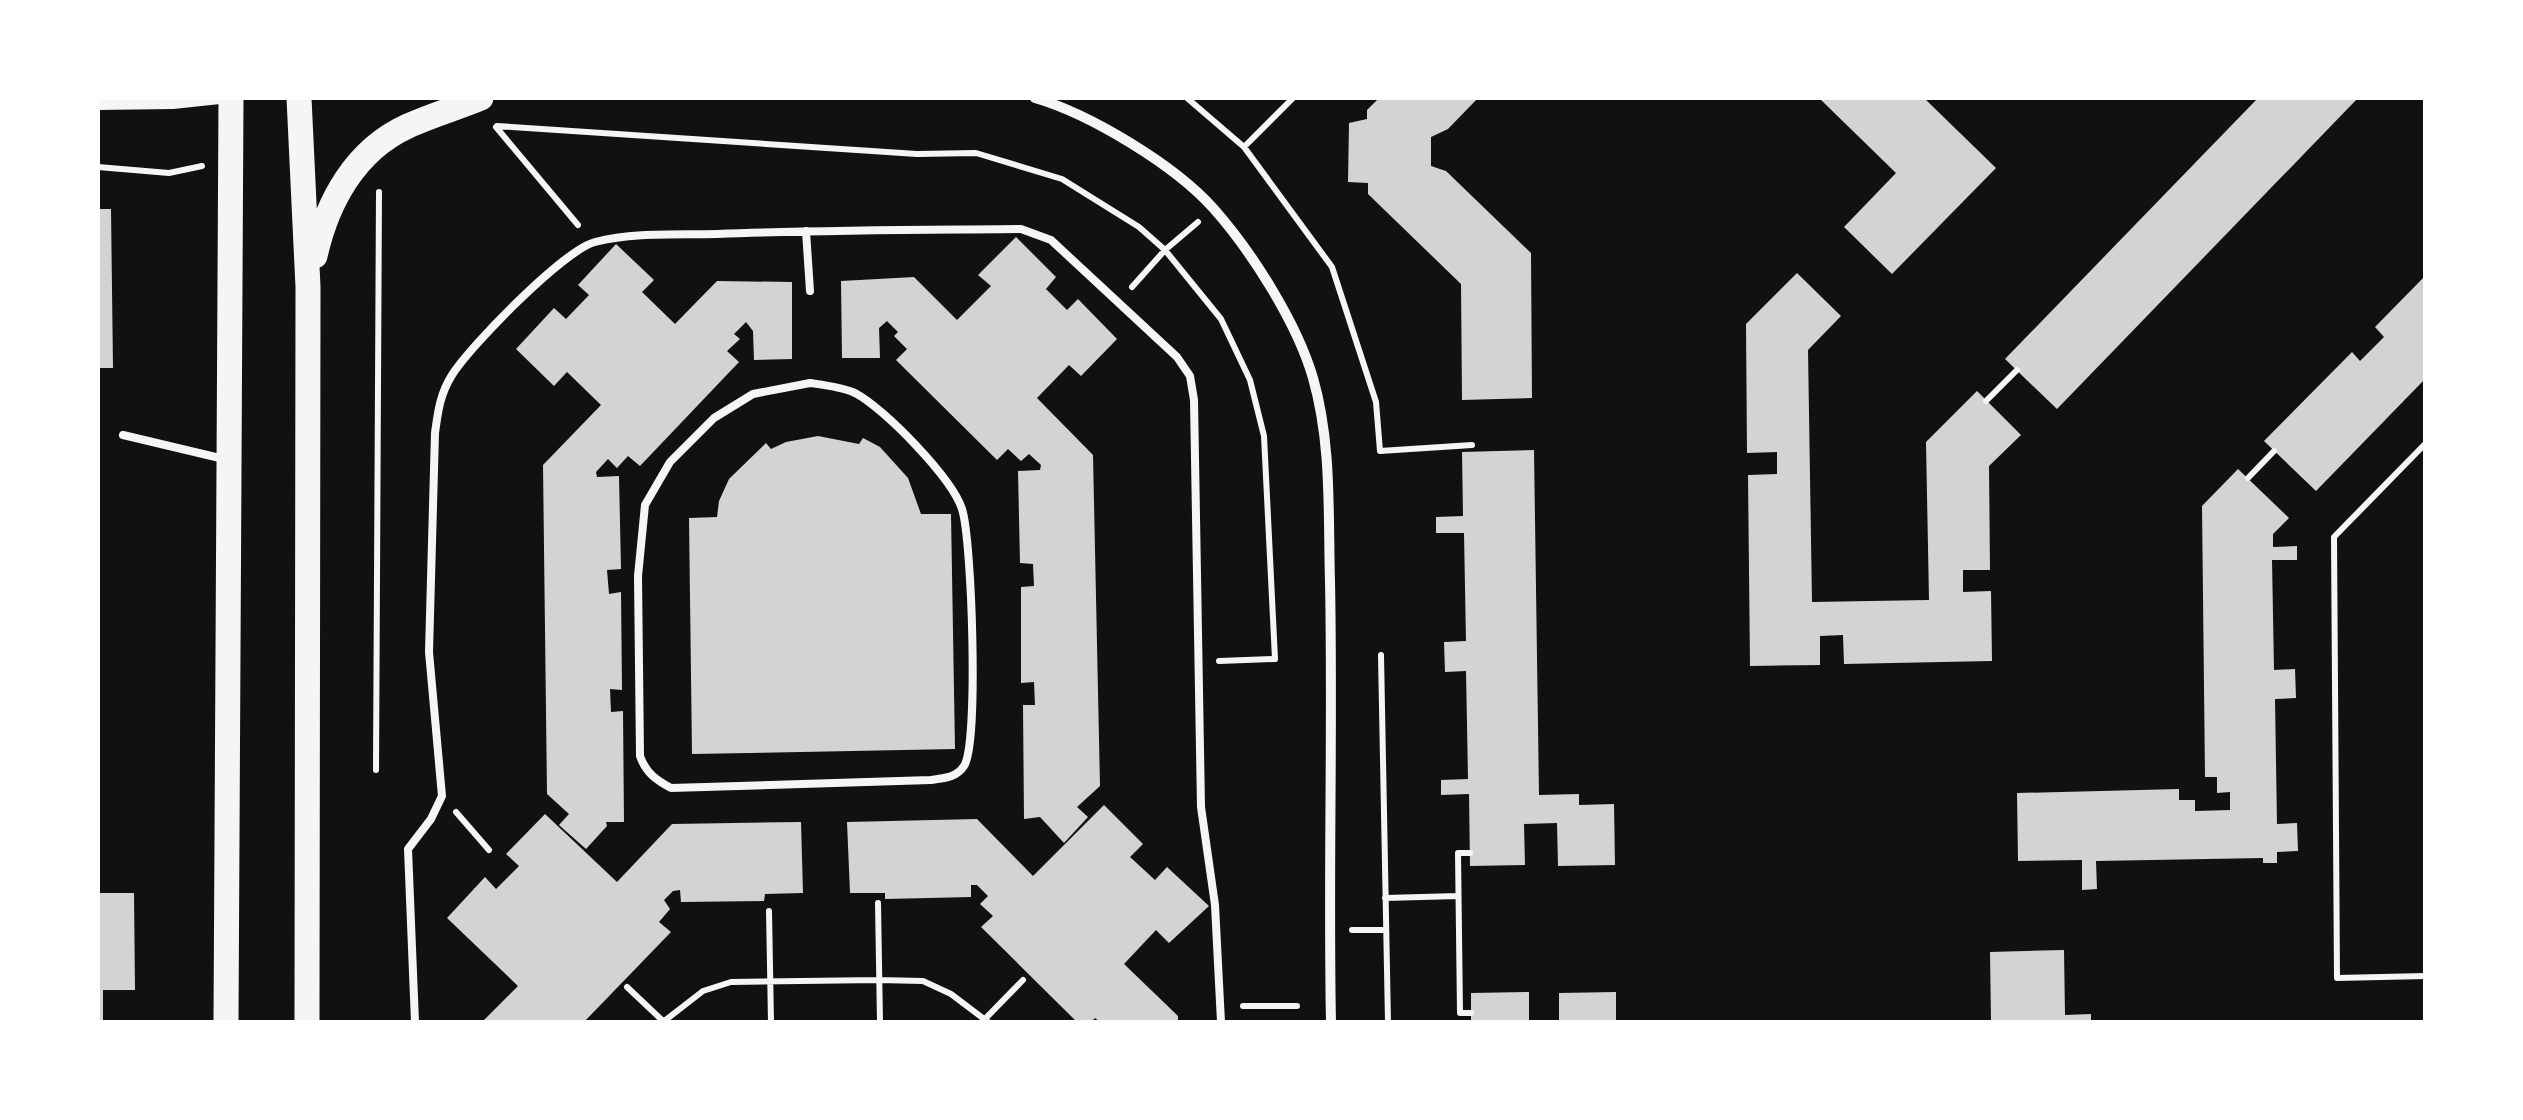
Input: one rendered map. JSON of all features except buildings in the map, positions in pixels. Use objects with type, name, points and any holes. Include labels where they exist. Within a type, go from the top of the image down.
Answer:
[{"type":"main road","points":[[226,1022],[230,98]]},
{"type":"main road","points":[[299,98],[308,286],[308,1022]]},
{"type":"main road","points":[[308,286],[324,219],[338,190],[360,162],[383,139],[481,98]]},
{"type":"street","points":[[98,105],[230,98]]},
{"type":"street","points":[[1035,98],[1098,124],[1146,154],[1214,208],[1274,292],[1312,374],[1327,458],[1332,658],[1328,891],[1331,1022]]},
{"type":"lane","points":[[416,1022],[408,849],[431,819],[442,796],[429,652],[439,400],[453,374],[477,343],[556,268],[592,242],[628,237],[806,231],[1021,229],[1052,240],[1177,357],[1190,376],[1194,400],[1201,807],[1215,905],[1222,1022]]},
{"type":"lane","points":[[806,231],[810,291]]},
{"type":"lane","points":[[810,384],[854,392],[901,429],[956,495],[969,547],[972,742],[966,764],[955,776],[931,780],[671,788],[655,780],[644,767],[640,756],[637,660],[638,576],[645,505],[670,462],[714,418],[753,394],[810,384]]},
{"type":"lane","points":[[123,435],[228,460]]},
{"type":"path","points":[[1187,98],[1244,148],[1332,267],[1376,402],[1380,451],[1472,446]]},
{"type":"path","points":[[1244,148],[1294,98]]},
{"type":"path","points":[[495,126],[592,242]]},
{"type":"path","points":[[1118,302],[1165,250],[1214,208]]},
{"type":"path","points":[[1986,401],[2016,370]]},
{"type":"path","points":[[2426,443],[2334,537],[2334,556],[2336,978],[2426,976]]},
{"type":"path","points":[[2248,478],[2274,451]]},
{"type":"path","points":[[1381,654],[1388,1022]]},
{"type":"path","points":[[1223,660],[1275,658]]},
{"type":"path","points":[[442,796],[489,850]]},
{"type":"path","points":[[1470,853],[1458,854],[1458,896],[1460,1013],[1471,1013]]},
{"type":"path","points":[[1386,898],[1458,896]]},
{"type":"path","points":[[878,903],[880,1022]]},
{"type":"path","points":[[769,911],[771,1022]]},
{"type":"path","points":[[627,986],[663,1022],[703,991],[731,982],[923,981],[951,994],[985,1021],[1024,980]]},
{"type":"path","points":[[1221,1006],[1296,1006]]}]
